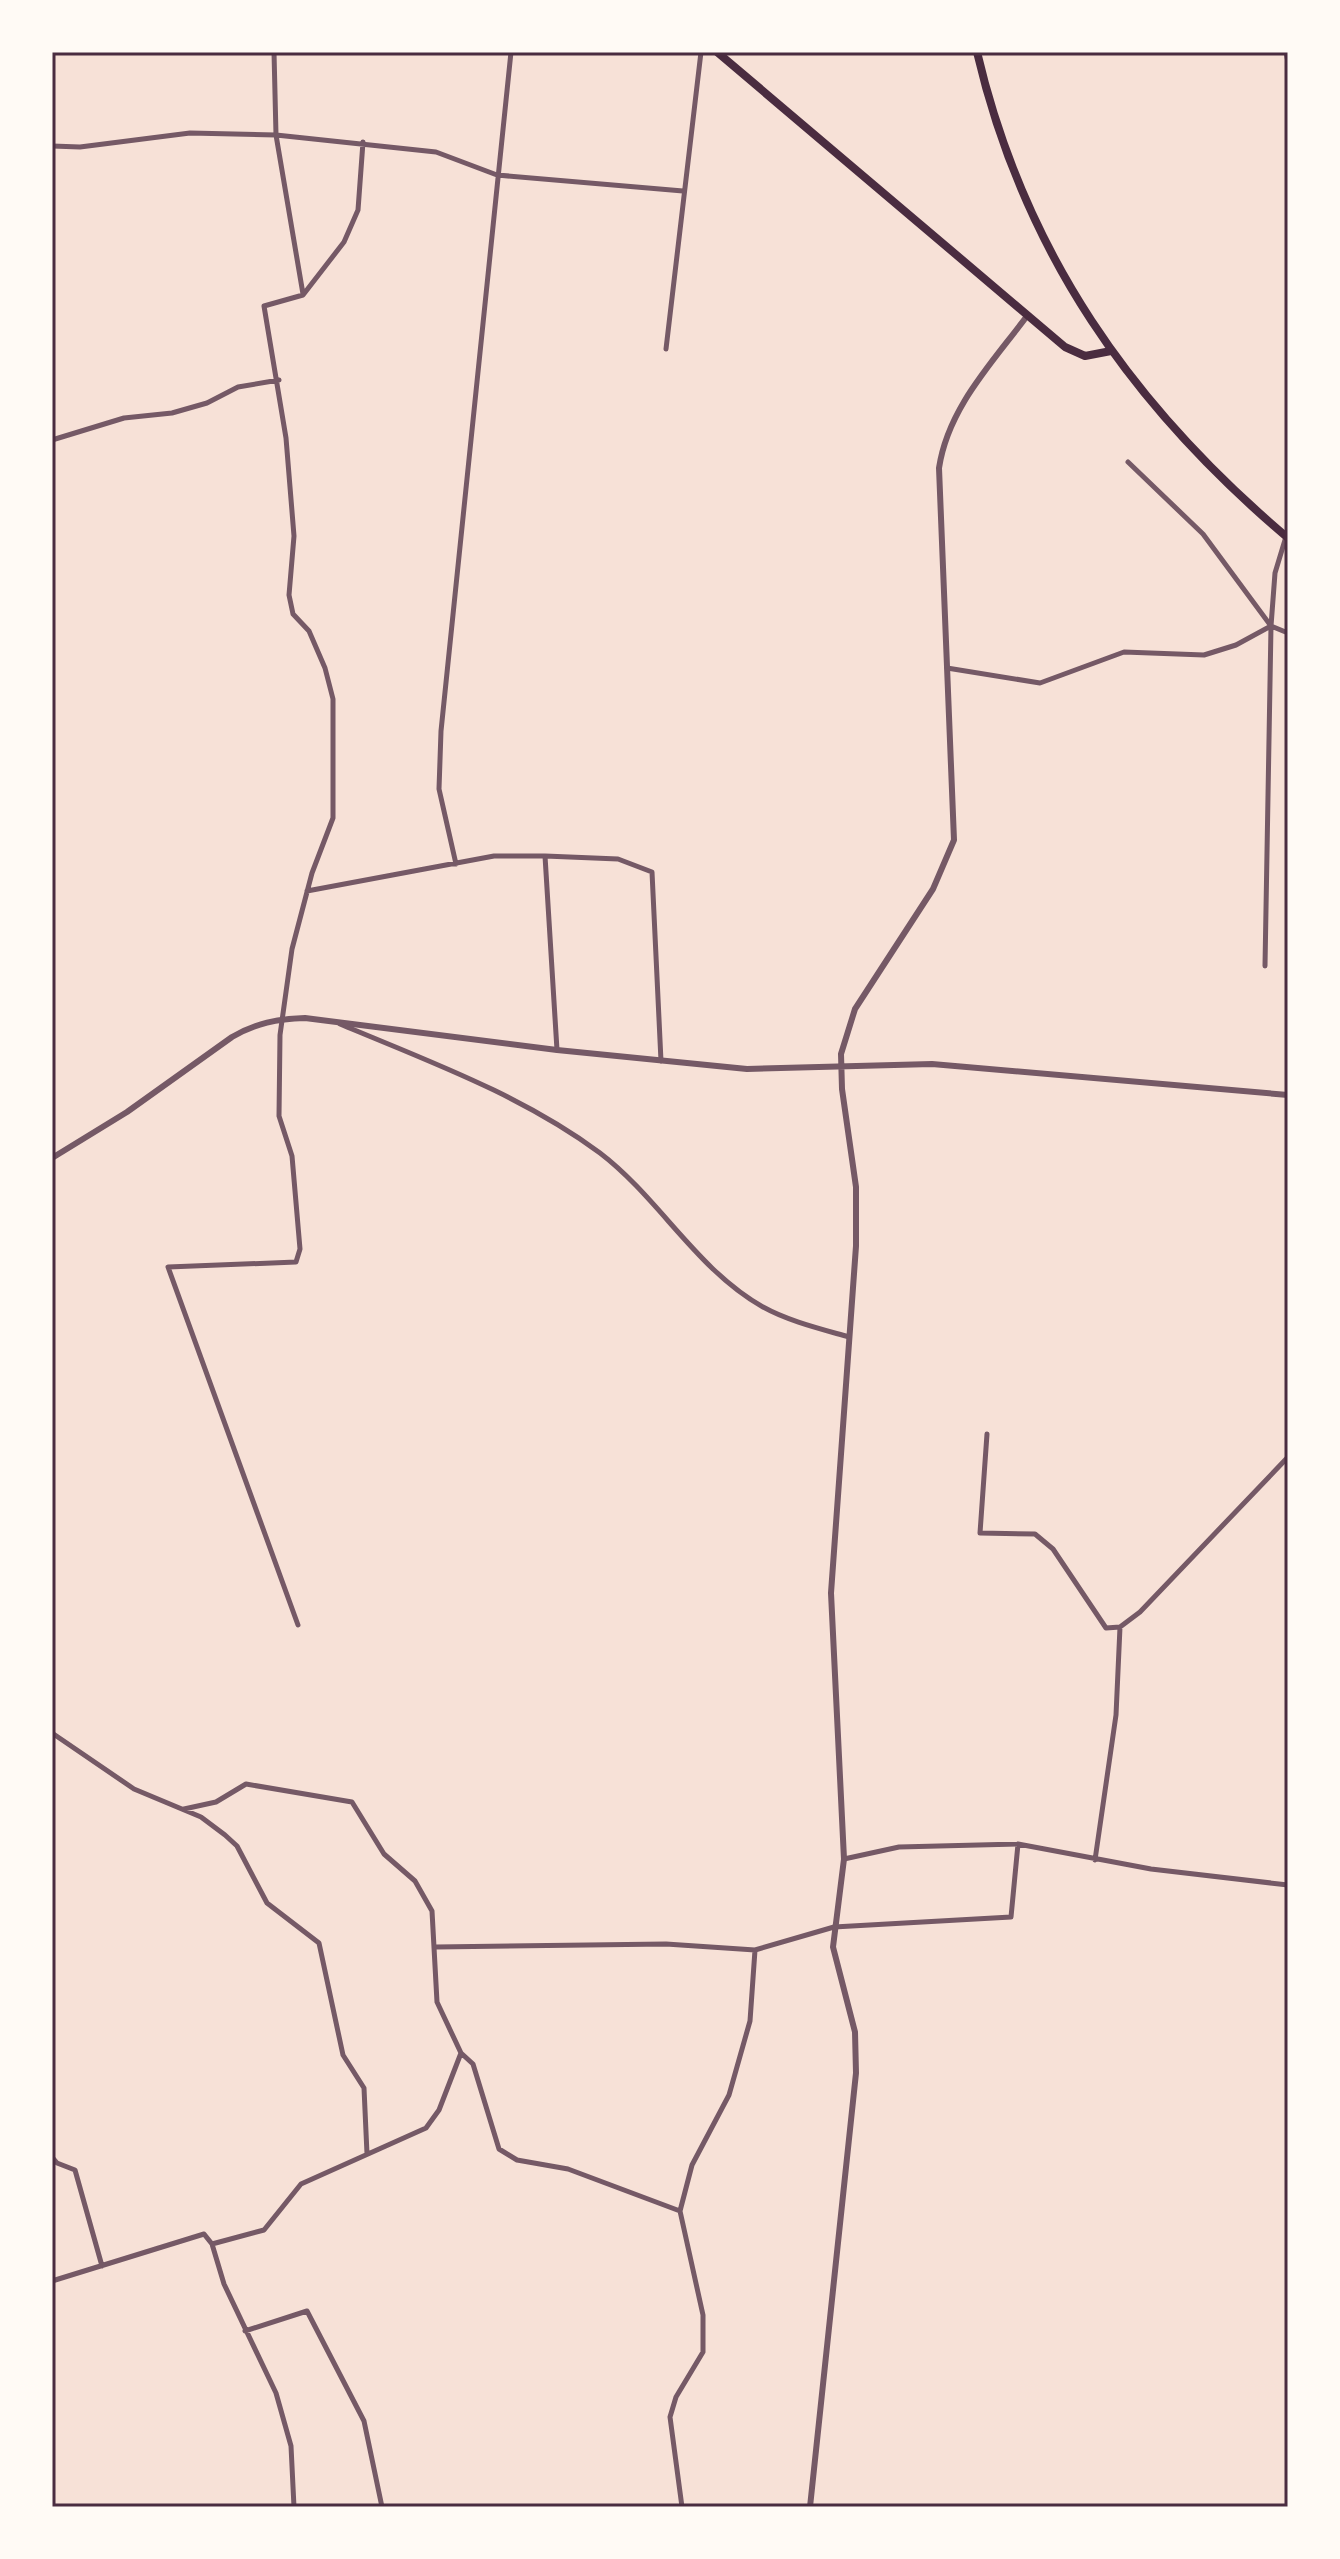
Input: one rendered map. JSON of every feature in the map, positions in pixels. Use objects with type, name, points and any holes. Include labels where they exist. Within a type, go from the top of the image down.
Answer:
[{"type":"main road","points":[[717,52],[1027,316],[1075,352],[1095,356],[1111,351]]},
{"type":"main road","points":[[977,52],[1000,134],[1028,205],[1073,295],[1111,351],[1186,444],[1287,534]]},
{"type":"street","points":[[274,52],[276,135],[303,295]]},
{"type":"street","points":[[456,864],[439,789],[441,731],[511,52]]},
{"type":"street","points":[[666,349],[701,52]]},
{"type":"street","points":[[1286,52],[1288,62]]},
{"type":"street","points":[[52,146],[80,147],[190,133],[276,135],[436,152],[497,175],[683,191]]},
{"type":"street","points":[[298,1625],[168,1267],[296,1262],[300,1249],[292,1156],[279,1116],[282,1019],[292,949],[307,891],[333,818],[333,699],[315,643],[309,631],[293,614],[289,595],[294,536],[279,380],[264,306],[303,295],[344,242],[358,210],[363,142]]},
{"type":"street","points":[[810,2507],[856,2073],[855,2032],[833,1947],[844,1859],[831,1593],[856,1187],[841,1065],[844,1037],[855,1009],[933,889],[954,840],[939,468],[943,441],[954,415],[1027,316]]},
{"type":"street","points":[[52,440],[124,418],[183,410],[207,403],[238,387],[279,380]]},
{"type":"street","points":[[1128,462],[1171,499],[1203,534],[1271,626],[1288,633]]},
{"type":"street","points":[[1265,966],[1271,626],[1275,573],[1287,534]]},
{"type":"street","points":[[947,668],[1040,683],[1124,652],[1204,655],[1236,645],[1271,626]]},
{"type":"street","points":[[307,891],[494,856],[618,859],[652,872],[661,1062]]},
{"type":"street","points":[[545,856],[557,1050]]},
{"type":"street","points":[[52,1158],[114,1120],[232,1037],[248,1028],[282,1019],[334,1022],[661,1062],[747,1069],[932,1064],[1288,1095]]},
{"type":"street","points":[[334,1022],[482,1085],[569,1132],[602,1155],[647,1196],[708,1263],[763,1307],[849,1337]]},
{"type":"street","points":[[987,1434],[980,1533],[1035,1534],[1053,1549],[1106,1628],[1120,1627],[1140,1612],[1288,1457]]},
{"type":"street","points":[[1095,1860],[1116,1715],[1120,1627]]},
{"type":"street","points":[[52,1733],[134,1789],[201,1817],[237,1846],[267,1903],[312,1935],[321,1947],[343,2055],[364,2088],[367,2154]]},
{"type":"street","points":[[184,1809],[216,1802],[246,1784],[352,1802],[384,1854],[415,1881],[432,1911],[437,2002],[461,2053],[473,2064],[497,2145],[517,2160],[568,2169],[680,2211]]},
{"type":"street","points":[[844,1859],[899,1847],[1018,1844],[1095,1860],[1288,1885]]},
{"type":"street","points":[[436,1947],[666,1944],[755,1950],[834,1927],[1011,1917],[1018,1844]]},
{"type":"street","points":[[682,2507],[670,2417],[676,2397],[703,2352],[700,2290],[680,2211],[692,2165],[729,2095],[750,2021],[755,1950]]},
{"type":"street","points":[[212,2244],[264,2230],[301,2184],[402,2142],[426,2128],[439,2110],[461,2053]]},
{"type":"street","points":[[52,2157],[57,2163],[75,2170],[102,2266]]},
{"type":"street","points":[[52,2281],[204,2234],[212,2244],[245,2331],[280,2407],[291,2446],[294,2507]]},
{"type":"street","points":[[245,2331],[307,2311],[364,2421],[382,2507]]}]
